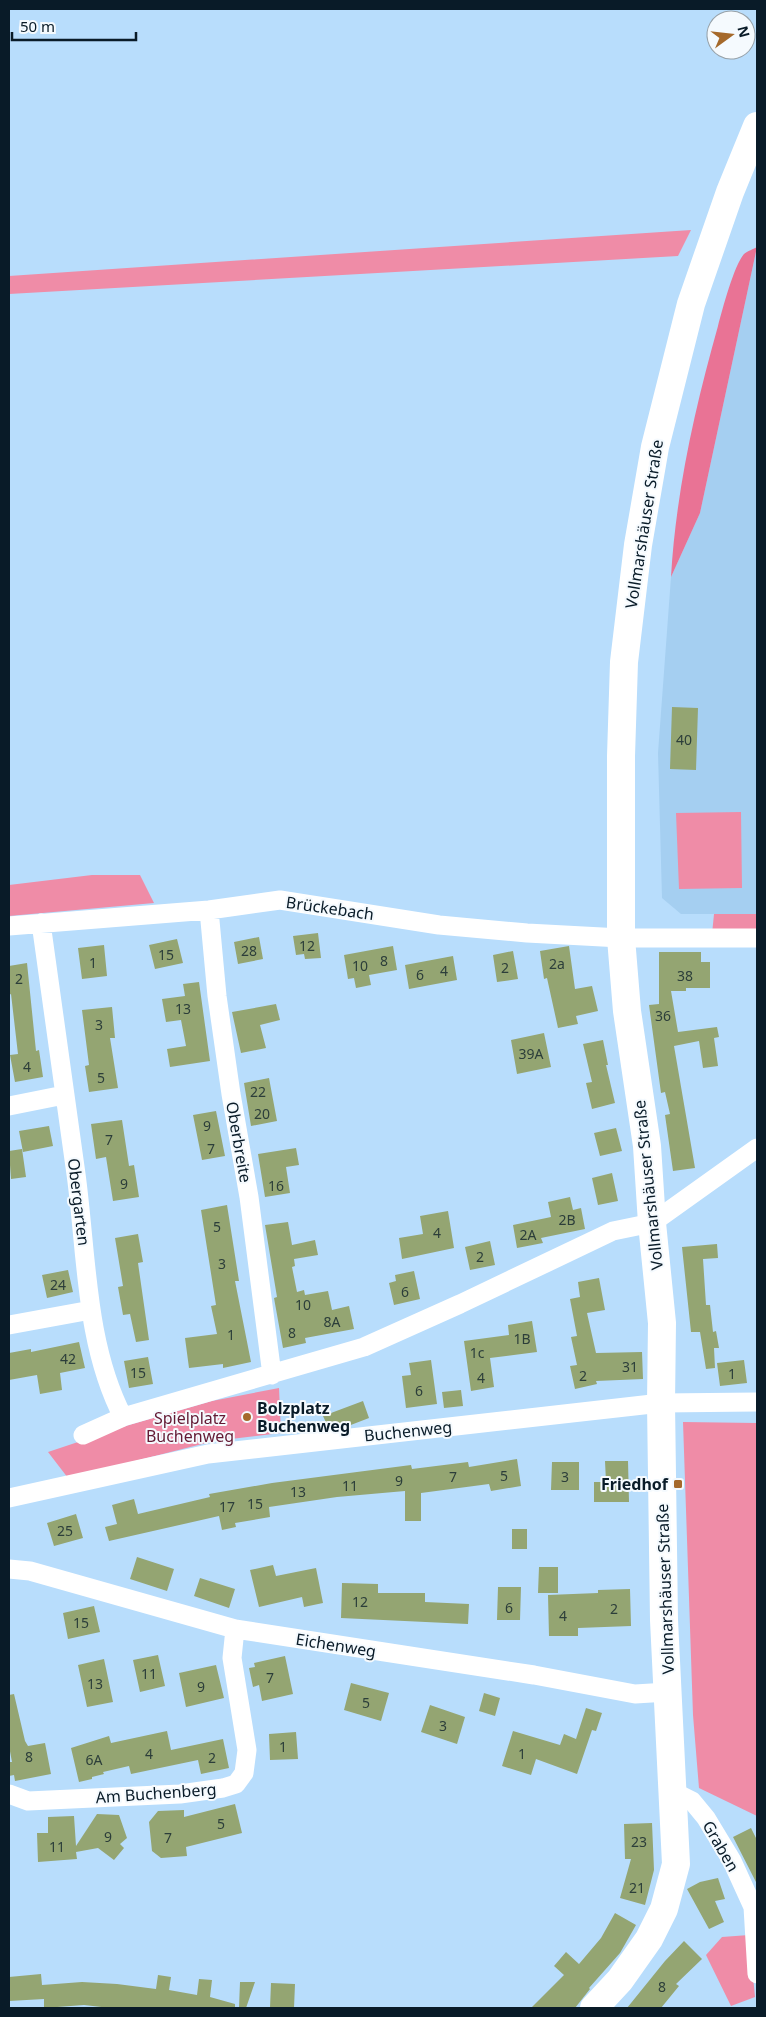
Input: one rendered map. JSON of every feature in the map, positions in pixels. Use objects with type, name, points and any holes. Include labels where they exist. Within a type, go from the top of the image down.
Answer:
[{"type":"main road","name":"Vollmarshäuser Straße","points":[[594,2008],[620,1980],[664,1909],[676,1864],[682,1796],[668,1692],[664,1620],[661,1403],[662,1323],[652,1223],[647,1146],[627,1011],[621,938],[620,782],[624,681],[638,545],[655,447],[691,304],[730,192],[757,126]]},
{"type":"street","name":"Brückebach","points":[[9,926],[209,910],[280,900],[439,925],[621,938]]},
{"type":"street","name":"Oberbreite","points":[[209,910],[219,1006],[231,1094],[249,1197],[272,1374]]},
{"type":"street","name":"Obergarten","points":[[41,923],[76,1174],[91,1310],[110,1393],[123,1418]]},
{"type":"street","points":[[621,938],[757,938]]},
{"type":"street","points":[[9,1106],[64,1095]]},
{"type":"street","points":[[83,1436],[123,1418],[364,1347],[460,1304],[613,1231],[652,1223],[757,1148]]},
{"type":"street","points":[[9,1324],[91,1310]]},
{"type":"street","name":"Buchenweg","points":[[9,1498],[208,1454],[661,1403],[757,1402]]},
{"type":"street","name":"Eichenweg","points":[[9,1569],[30,1571],[235,1629],[534,1675],[635,1694],[668,1692]]},
{"type":"street","name":"Am Buchenberg","points":[[9,1794],[28,1800],[180,1794],[223,1788],[236,1784],[244,1773],[247,1750],[232,1658],[235,1629]]},
{"type":"street","name":"Graben","points":[[682,1796],[706,1818],[732,1861],[753,1907],[757,1974]]},
{"type":"shaded area","points":[[757,247],[757,914],[681,914],[662,898],[658,753],[671,577],[700,513]]},
{"type":"shaded area","points":[[757,247],[700,513],[671,577],[682,481],[694,419],[710,357],[725,300],[736,268],[744,254]]},
{"type":"green space","points":[[691,230],[678,256],[9,294],[9,276]]},
{"type":"green space","points":[[741,812],[742,888],[679,889],[676,813]]},
{"type":"green space","points":[[92,875],[140,875],[154,903],[9,916],[9,885]]},
{"type":"green space","points":[[714,914],[757,914],[757,944],[711,944]]},
{"type":"green space","name":"Spielplatz Buchenweg","points":[[279,1388],[281,1433],[214,1441],[68,1478],[48,1452],[129,1425],[212,1401]]},
{"type":"green space","points":[[683,1422],[757,1423],[757,1816],[699,1788],[693,1715]]},
{"type":"green space","points":[[749,1935],[755,1997],[731,2006],[706,1955],[722,1937]]},
{"type":"building","points":[[672,707],[698,708],[696,770],[670,769]]},
{"type":"building","points":[[318,933],[321,958],[305,959],[304,954],[296,955],[293,936]]},
{"type":"building","points":[[259,937],[263,959],[238,964],[234,942]]},
{"type":"building","points":[[177,939],[183,963],[155,969],[149,945]]},
{"type":"building","points":[[104,945],[107,976],[82,979],[78,948]]},
{"type":"building","points":[[393,946],[397,970],[369,975],[371,985],[356,988],[354,978],[348,979],[344,955]]},
{"type":"building","points":[[569,946],[575,989],[592,986],[598,1011],[576,1016],[578,1024],[558,1028],[547,978],[544,979],[540,951]]},
{"type":"building","points":[[513,951],[518,979],[497,982],[493,955]]},
{"type":"building","points":[[659,952],[701,952],[701,962],[710,962],[710,988],[686,988],[686,991],[671,991],[678,1032],[717,1027],[719,1037],[714,1038],[718,1066],[703,1068],[699,1041],[674,1046],[695,1168],[673,1171],[665,1115],[670,1114],[665,1092],[661,1093],[649,1005],[659,1004]]},
{"type":"building","points":[[453,956],[457,980],[409,989],[405,965]]},
{"type":"building","points":[[27,963],[36,1051],[39,1050],[43,1077],[15,1082],[10,1055],[18,1054],[11,994],[9,995],[9,966]]},
{"type":"building","points":[[199,982],[210,1061],[170,1067],[167,1049],[186,1046],[181,1020],[166,1022],[162,999],[185,996],[183,984]]},
{"type":"building","points":[[276,1004],[280,1020],[260,1025],[266,1048],[241,1053],[232,1012]]},
{"type":"building","points":[[112,1007],[115,1038],[110,1038],[118,1088],[89,1092],[85,1066],[89,1065],[82,1010]]},
{"type":"building","points":[[544,1033],[551,1067],[517,1074],[511,1040]]},
{"type":"building","points":[[603,1040],[608,1065],[606,1065],[615,1103],[592,1109],[586,1083],[592,1082],[583,1044]]},
{"type":"building","points":[[269,1078],[277,1121],[251,1126],[244,1083]]},
{"type":"building","points":[[216,1111],[225,1156],[202,1160],[193,1115]]},
{"type":"building","points":[[122,1120],[129,1166],[134,1165],[139,1197],[113,1201],[106,1157],[96,1159],[91,1124]]},
{"type":"building","points":[[49,1126],[53,1146],[23,1152],[19,1131]]},
{"type":"building","points":[[616,1128],[622,1151],[600,1156],[594,1133]]},
{"type":"building","points":[[296,1148],[299,1165],[286,1167],[290,1193],[265,1197],[258,1154]]},
{"type":"building","points":[[22,1149],[26,1177],[11,1179],[9,1151]]},
{"type":"building","points":[[612,1173],[618,1201],[598,1205],[592,1178]]},
{"type":"building","points":[[570,1197],[573,1210],[581,1208],[585,1229],[541,1238],[543,1243],[517,1248],[513,1225],[551,1217],[548,1202]]},
{"type":"building","points":[[227,1205],[239,1281],[235,1281],[251,1362],[223,1368],[223,1364],[189,1368],[185,1338],[217,1334],[211,1306],[216,1305],[201,1210]]},
{"type":"building","points":[[448,1211],[454,1248],[402,1259],[399,1238],[423,1234],[420,1216]]},
{"type":"building","points":[[288,1222],[292,1245],[315,1240],[318,1255],[294,1259],[295,1266],[292,1267],[297,1292],[304,1290],[305,1295],[328,1291],[332,1310],[349,1306],[354,1329],[305,1338],[306,1343],[283,1348],[274,1298],[277,1297],[265,1225]]},
{"type":"building","points":[[138,1234],[143,1262],[138,1263],[149,1340],[136,1342],[130,1314],[123,1315],[118,1287],[123,1286],[115,1238]]},
{"type":"building","points":[[490,1241],[495,1265],[470,1270],[465,1247]]},
{"type":"building","points":[[717,1244],[718,1258],[703,1259],[706,1305],[710,1305],[713,1332],[716,1331],[719,1348],[714,1348],[715,1368],[706,1369],[700,1332],[691,1332],[682,1247]]},
{"type":"building","points":[[68,1270],[73,1292],[47,1298],[42,1275]]},
{"type":"building","points":[[414,1271],[420,1299],[394,1305],[389,1283],[396,1281],[395,1275]]},
{"type":"building","points":[[599,1278],[605,1310],[587,1313],[596,1353],[642,1352],[643,1379],[596,1381],[597,1384],[575,1389],[570,1366],[577,1365],[571,1337],[577,1336],[570,1299],[580,1297],[578,1282]]},
{"type":"building","points":[[532,1321],[537,1352],[490,1358],[494,1387],[471,1391],[464,1341],[509,1335],[508,1325]]},
{"type":"building","points":[[79,1342],[85,1368],[60,1373],[62,1390],[40,1394],[37,1375],[9,1380],[9,1353],[31,1349],[31,1352]]},
{"type":"building","points":[[148,1357],[153,1384],[129,1388],[124,1361]]},
{"type":"building","points":[[431,1360],[437,1404],[406,1408],[402,1376],[411,1375],[409,1363]]},
{"type":"building","points":[[744,1360],[747,1383],[720,1386],[717,1363]]},
{"type":"building","points":[[461,1390],[463,1406],[444,1408],[442,1392]]},
{"type":"building","points":[[363,1401],[369,1418],[343,1428],[329,1429],[323,1416]]},
{"type":"building","points":[[517,1459],[521,1486],[491,1491],[489,1484],[421,1493],[421,1521],[405,1521],[405,1491],[337,1497],[269,1507],[270,1517],[235,1523],[236,1527],[222,1530],[219,1516],[109,1541],[105,1527],[117,1524],[112,1505],[134,1499],[138,1514],[210,1497],[209,1494],[272,1483],[411,1465],[412,1469],[468,1462],[469,1467]]},
{"type":"building","points":[[605,1461],[628,1461],[629,1502],[594,1502],[594,1482],[606,1482]]},
{"type":"building","points":[[552,1462],[579,1462],[579,1490],[551,1490]]},
{"type":"building","points":[[76,1514],[83,1538],[54,1546],[47,1523]]},
{"type":"building","points":[[512,1529],[527,1529],[527,1549],[512,1549]]},
{"type":"building","points":[[137,1557],[174,1569],[167,1591],[130,1579]]},
{"type":"building","points":[[273,1565],[276,1576],[316,1568],[323,1603],[304,1607],[302,1597],[259,1607],[250,1570]]},
{"type":"building","points":[[539,1567],[558,1567],[558,1593],[538,1593]]},
{"type":"building","points":[[200,1578],[235,1589],[229,1608],[194,1596]]},
{"type":"building","points":[[342,1583],[378,1584],[378,1593],[425,1593],[425,1602],[469,1604],[468,1624],[341,1618]]},
{"type":"building","points":[[498,1587],[521,1587],[520,1620],[497,1620]]},
{"type":"building","points":[[630,1589],[631,1626],[578,1628],[578,1636],[549,1636],[548,1595],[598,1593],[598,1590]]},
{"type":"building","points":[[94,1606],[100,1632],[68,1639],[63,1613]]},
{"type":"building","points":[[158,1655],[165,1686],[140,1692],[133,1660]]},
{"type":"building","points":[[285,1656],[293,1694],[262,1701],[259,1685],[253,1687],[249,1668],[255,1667],[254,1663]]},
{"type":"building","points":[[104,1659],[113,1702],[87,1707],[78,1665]]},
{"type":"building","points":[[216,1665],[224,1698],[186,1707],[179,1673]]},
{"type":"building","points":[[351,1683],[389,1693],[381,1721],[344,1710]]},
{"type":"building","points":[[484,1693],[500,1698],[495,1716],[479,1711]]},
{"type":"building","points":[[14,1694],[25,1741],[28,1746],[45,1743],[51,1774],[15,1781],[14,1775],[9,1776],[9,1762],[12,1762],[9,1746],[9,1695]]},
{"type":"building","points":[[430,1705],[465,1717],[457,1744],[421,1732]]},
{"type":"building","points":[[586,1708],[602,1713],[596,1731],[592,1730],[577,1774],[536,1759],[531,1775],[502,1766],[513,1731],[560,1745],[564,1734],[576,1739]]},
{"type":"building","points":[[167,1731],[171,1750],[223,1739],[229,1768],[201,1774],[198,1760],[131,1774],[129,1766],[103,1772],[104,1774],[79,1782],[71,1748],[109,1736],[111,1743]]},
{"type":"building","points":[[296,1732],[298,1759],[270,1760],[269,1734]]},
{"type":"building","points":[[235,1804],[242,1833],[186,1847],[187,1856],[161,1858],[152,1851],[149,1822],[158,1811],[184,1810],[184,1817]]},
{"type":"building","points":[[97,1814],[119,1815],[127,1838],[120,1844],[124,1848],[114,1860],[98,1848],[76,1852],[77,1859],[38,1862],[37,1833],[48,1833],[48,1817],[74,1816],[76,1846]]},
{"type":"building","points":[[652,1823],[654,1870],[645,1905],[620,1898],[631,1859],[625,1859],[624,1824]]},
{"type":"building","points":[[751,1828],[757,1840],[757,1884],[733,1837]]},
{"type":"building","points":[[718,1878],[725,1899],[715,1901],[724,1922],[709,1929],[687,1889],[700,1882]]},
{"type":"building","points":[[615,1913],[636,1925],[620,1953],[589,1988],[575,2008],[531,2008],[564,1975],[554,1966],[566,1952],[579,1964],[601,1938]]},
{"type":"building","points":[[684,1941],[702,1959],[676,1984],[679,1986],[661,2008],[627,2008],[665,1961]]},
{"type":"building","points":[[41,1974],[42,1985],[82,1982],[156,1989],[158,1975],[171,1977],[169,1990],[197,1995],[199,1979],[212,1980],[210,1997],[235,2004],[235,2008],[110,2008],[84,2005],[44,2008],[44,1999],[9,2001],[9,1977]]},
{"type":"building","points":[[240,1982],[255,1982],[246,2008],[239,2008]]},
{"type":"building","points":[[271,1983],[295,1984],[294,2008],[270,2008]]},
{"type":"place","name":"Bolzplatz Buchenweg","points":[[247,1417]]},
{"type":"place","name":"Friedhof","points":[[678,1484]]}]
